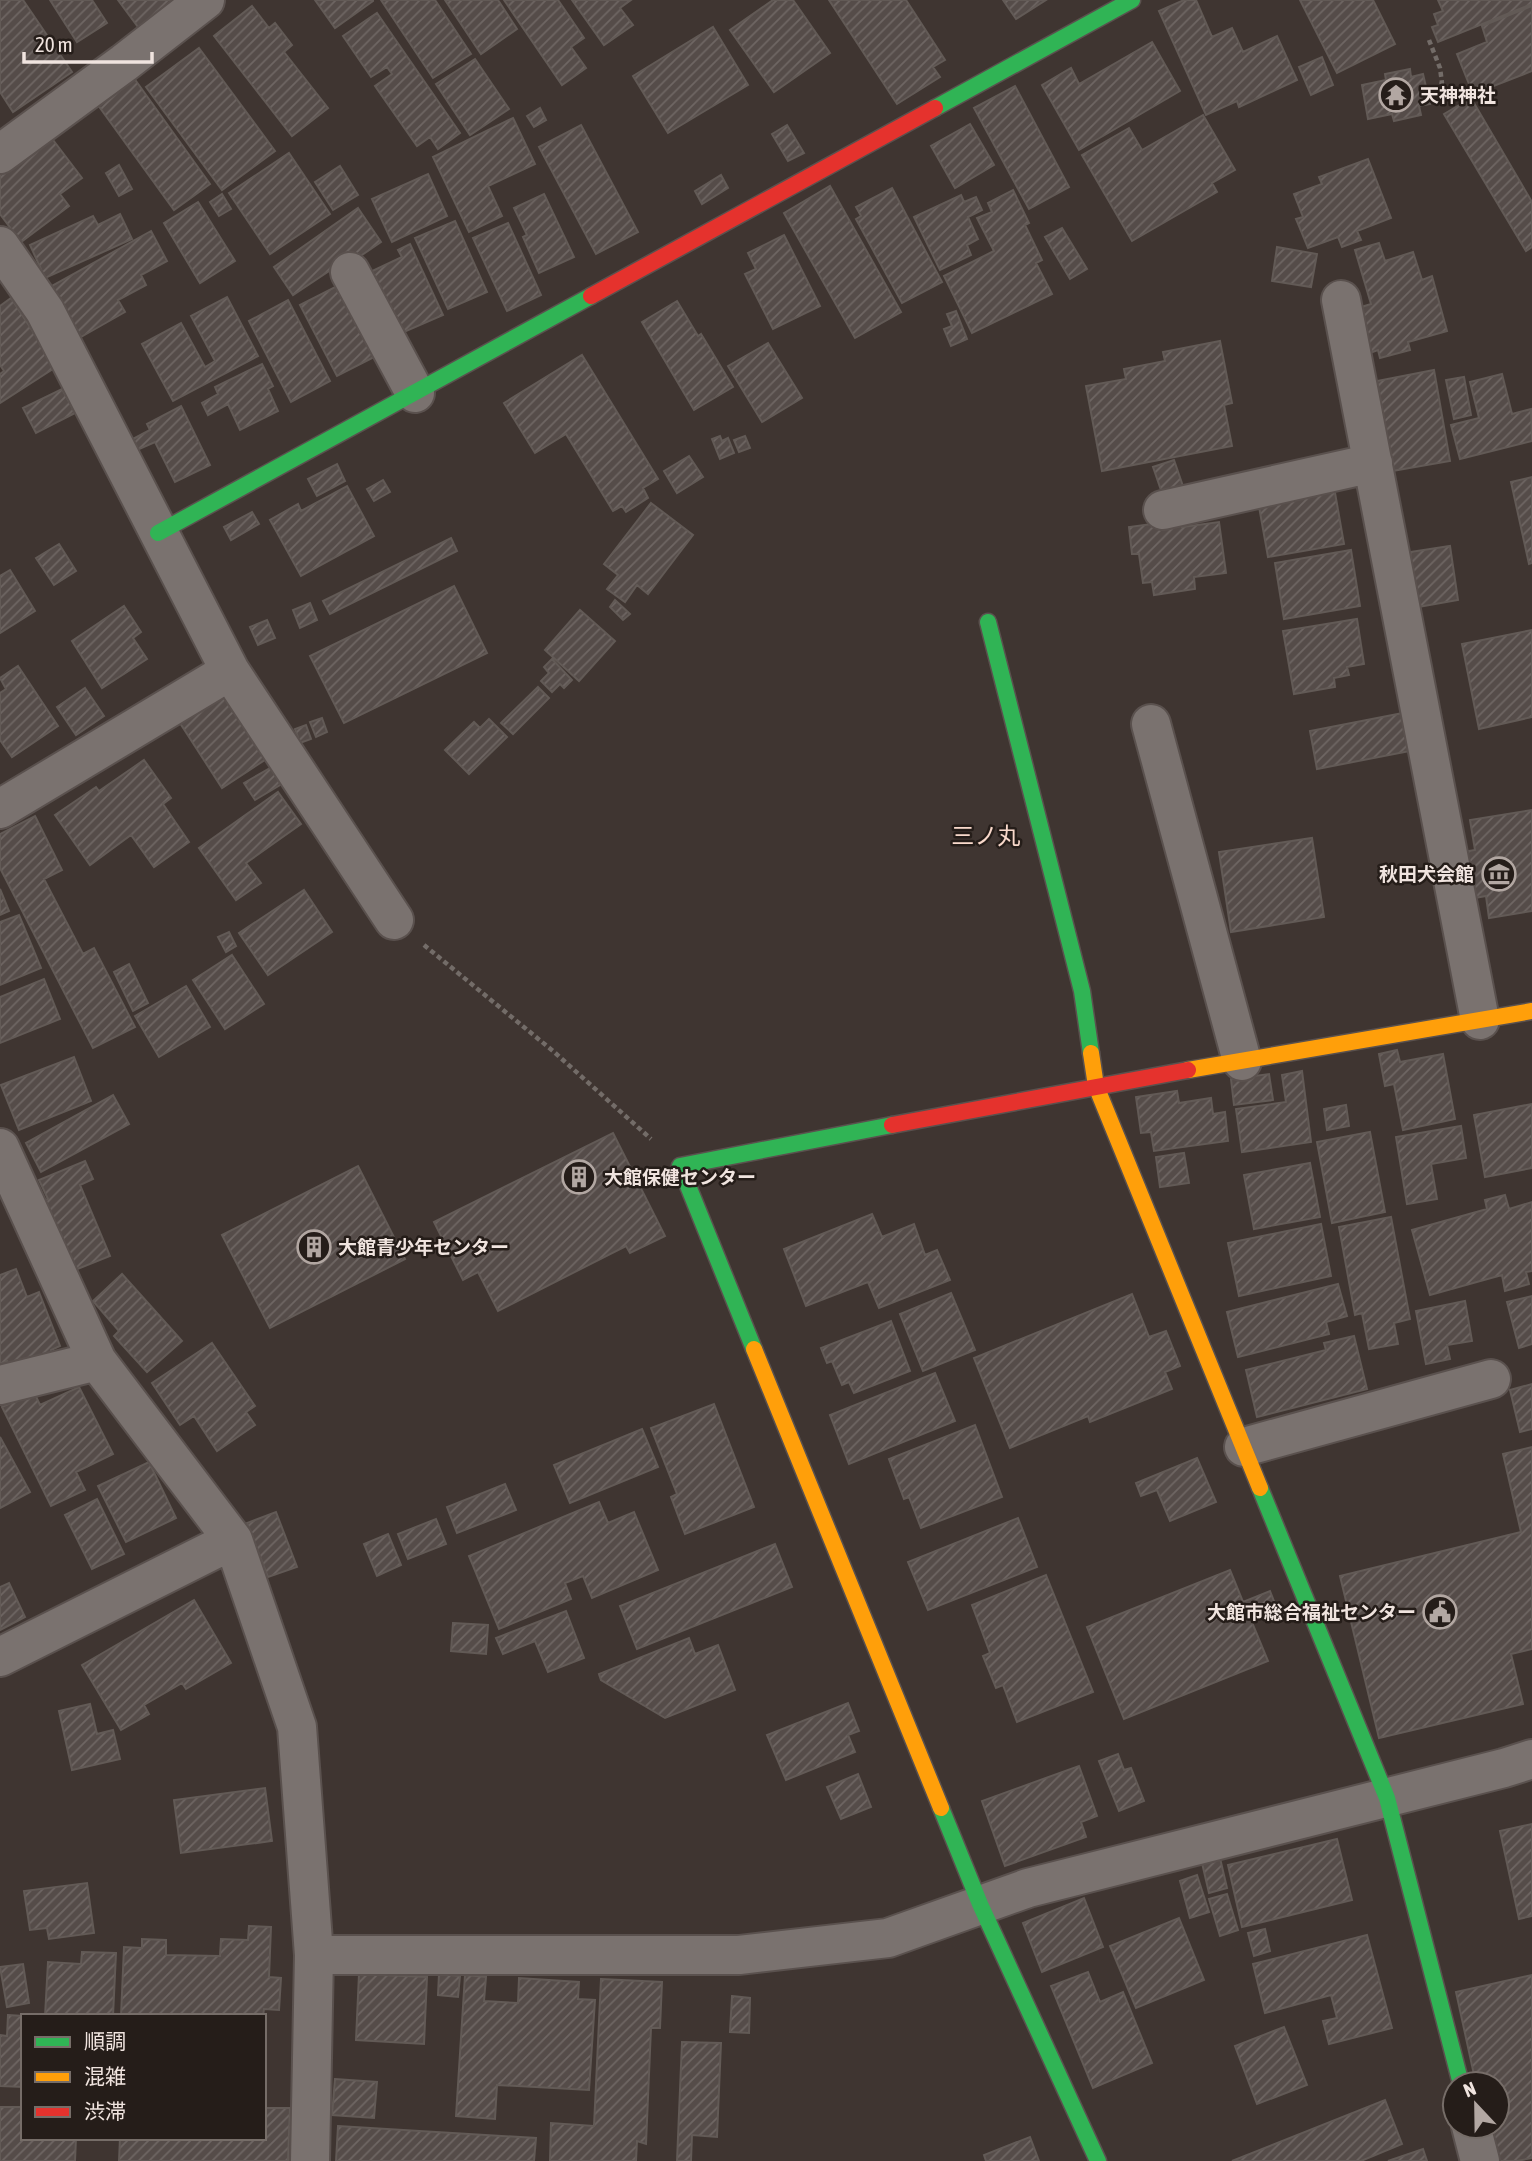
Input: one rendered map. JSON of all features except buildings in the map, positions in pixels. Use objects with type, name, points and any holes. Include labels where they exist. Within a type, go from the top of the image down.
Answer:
[{"type":"street","points":[[0,153],[205,0]]},
{"type":"street","points":[[158,533],[1132,0]]},
{"type":"street","points":[[0,246],[45,311],[230,671],[394,920]]},
{"type":"street","points":[[350,272],[415,393]]},
{"type":"street","points":[[1341,300],[1480,1020]]},
{"type":"street","points":[[1163,510],[1373,463]]},
{"type":"street","points":[[988,622],[1082,991],[1096,1086],[1387,1798],[1457,2070]]},
{"type":"street","points":[[0,809],[230,671]]},
{"type":"street","points":[[1152,724],[1242,1061]]},
{"type":"street","points":[[1098,2161],[980,1904],[680,1166],[1096,1086],[1532,1011]]},
{"type":"street","points":[[0,1149],[97,1361],[233,1540],[298,1727],[314,1955],[310,2161]]},
{"type":"street","points":[[0,1385],[97,1361]]},
{"type":"street","points":[[1244,1447],[1491,1379]]},
{"type":"street","points":[[0,1657],[233,1540]]},
{"type":"street","points":[[314,1955],[739,1955],[888,1938],[1028,1888],[1532,1759]]},
{"type":"street","points":[[1475,2140],[1480,2161]]},
{"type":"path","points":[[1429,40],[1440,68],[1442,83],[1435,90]]},
{"type":"path","points":[[394,920],[553,1051],[680,1166]]},
{"type":"traffic: fast","points":[[935,108],[1132,0]]},
{"type":"traffic: fast","points":[[158,533],[591,296]]},
{"type":"traffic: fast","points":[[988,622],[1082,991],[1091,1053]]},
{"type":"traffic: fast","points":[[754,1349],[680,1166],[892,1125]]},
{"type":"traffic: fast","points":[[1260,1488],[1387,1798],[1457,2070]]},
{"type":"traffic: fast","points":[[941,1808],[980,1904],[1098,2161]]},
{"type":"traffic: slow","points":[[1188,1070],[1532,1011]]},
{"type":"traffic: slow","points":[[1091,1053],[1096,1086],[1260,1488]]},
{"type":"traffic: slow","points":[[754,1349],[941,1808]]},
{"type":"traffic: jam","points":[[591,296],[935,108]]},
{"type":"traffic: jam","points":[[892,1125],[1188,1070]]},
{"type":"place","name":"天神神社","points":[[1396,95]]},
{"type":"place","name":"秋田犬会館","points":[[1499,874]]},
{"type":"place","name":"大館保健センター","points":[[579,1177]]},
{"type":"place","name":"大館青少年センター","points":[[314,1247]]},
{"type":"place","name":"大館市総合福祉センター","points":[[1440,1612]]},
{"type":"district","name":"三ノ丸","points":[[986,836]]}]
